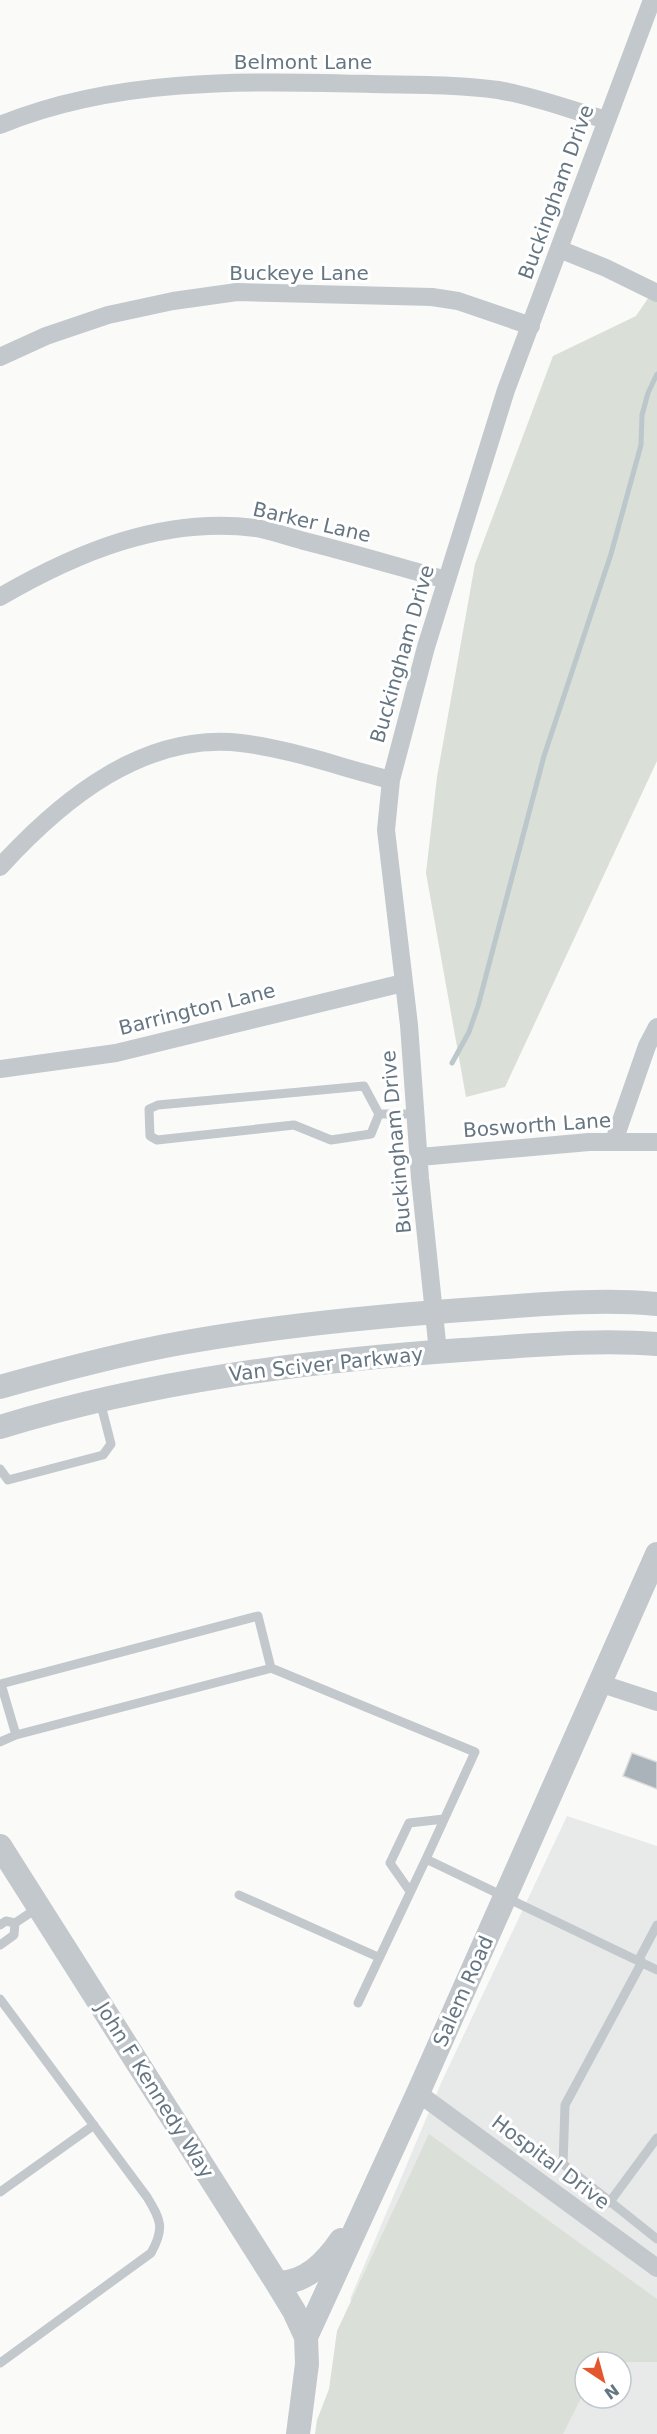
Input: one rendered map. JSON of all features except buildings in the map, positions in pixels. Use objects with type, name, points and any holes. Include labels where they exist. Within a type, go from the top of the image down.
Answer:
[{"type":"street","name":"Buckingham Drive","points":[[438,1352],[436,1312],[423,1207],[416,1114],[386,830],[391,780],[446,580],[500,410],[652,0]]},
{"type":"street","name":"Belmont Lane","points":[[0,125],[54,105],[101,95],[159,88],[281,83],[495,90],[542,99],[607,120]]},
{"type":"street","points":[[559,249],[606,268],[657,293]]},
{"type":"street","name":"Buckeye Lane","points":[[0,357],[45,336],[108,315],[173,301],[237,292],[432,297],[469,304],[531,326]]},
{"type":"street","name":"Barker Lane","points":[[0,597],[85,554],[142,535],[170,529],[199,527],[256,528],[446,580]]},
{"type":"street","points":[[0,867],[54,814],[95,782],[113,771],[159,752],[185,745],[213,742],[242,743],[391,780]]},
{"type":"street","name":"Barrington Lane","points":[[0,1069],[116,1053],[403,983]]},
{"type":"street","points":[[614,1141],[647,1046],[657,1028]]},
{"type":"street","name":"Bosworth Lane","points":[[420,1157],[614,1141],[657,1142]]},
{"type":"street","name":"Van Sciver Parkway","points":[[0,1387],[94,1362],[181,1343],[264,1330],[436,1312],[578,1303],[657,1304]]},
{"type":"street","name":"Van Sciver Parkway","points":[[0,1427],[100,1401],[229,1374],[438,1352],[594,1341],[657,1344]]},
{"type":"street","name":"Salem Road","points":[[298,2434],[307,2364],[306,2337],[418,2092],[657,1554]]},
{"type":"street","points":[[599,1683],[657,1702]]},
{"type":"street","name":"John F Kennedy Way","points":[[0,1846],[277,2283],[306,2337]]},
{"type":"street","name":"Hospital Drive","points":[[418,2092],[657,2268]]},
{"type":"street","points":[[277,2283],[291,2283],[307,2276],[331,2254],[370,2195]]},
{"type":"lane","points":[[364,1086],[379,1114],[371,1134],[331,1140],[294,1125],[157,1140],[150,1136],[149,1109],[158,1105],[364,1086]]},
{"type":"lane","points":[[379,1114],[416,1114]]},
{"type":"lane","points":[[0,1469],[8,1480],[102,1455],[111,1444],[100,1401]]},
{"type":"lane","points":[[16,1735],[1,1684],[258,1616],[272,1668]]},
{"type":"lane","points":[[0,1742],[16,1735],[272,1668],[475,1752],[358,2003]]},
{"type":"lane","points":[[409,1890],[390,1863],[409,1823],[444,1819]]},
{"type":"lane","points":[[426,1859],[657,1970]]},
{"type":"lane","points":[[239,1894],[378,1958]]},
{"type":"lane","points":[[0,1925],[6,1921],[15,1923],[39,1907]]},
{"type":"lane","points":[[0,1945],[14,1935],[15,1923]]},
{"type":"lane","points":[[655,2234],[609,2203],[563,2164],[565,2105],[657,1925]]},
{"type":"lane","points":[[0,1999],[94,2125],[159,2218],[160,2237],[151,2253],[0,2363]]},
{"type":"lane","points":[[0,2192],[94,2125]]},
{"type":"lane","points":[[609,2203],[657,2138]]},
{"type":"shaded area","points":[[657,285],[657,761],[505,1087],[466,1097],[426,873],[437,777],[475,564],[553,356],[636,316]]},
{"type":"shaded area","points":[[567,1816],[657,1846],[657,2434],[528,2434],[350,2299],[442,2081]]},
{"type":"shaded area","points":[[429,2134],[657,2299],[657,2362],[633,2362],[633,2350],[573,2350],[573,2410],[575,2410],[563,2434],[315,2434],[317,2420],[329,2389],[337,2331]]},
{"type":"waterway","points":[[452,1063],[469,1032],[478,1006],[544,756],[611,554],[641,445],[642,415],[648,393],[657,374]]}]
